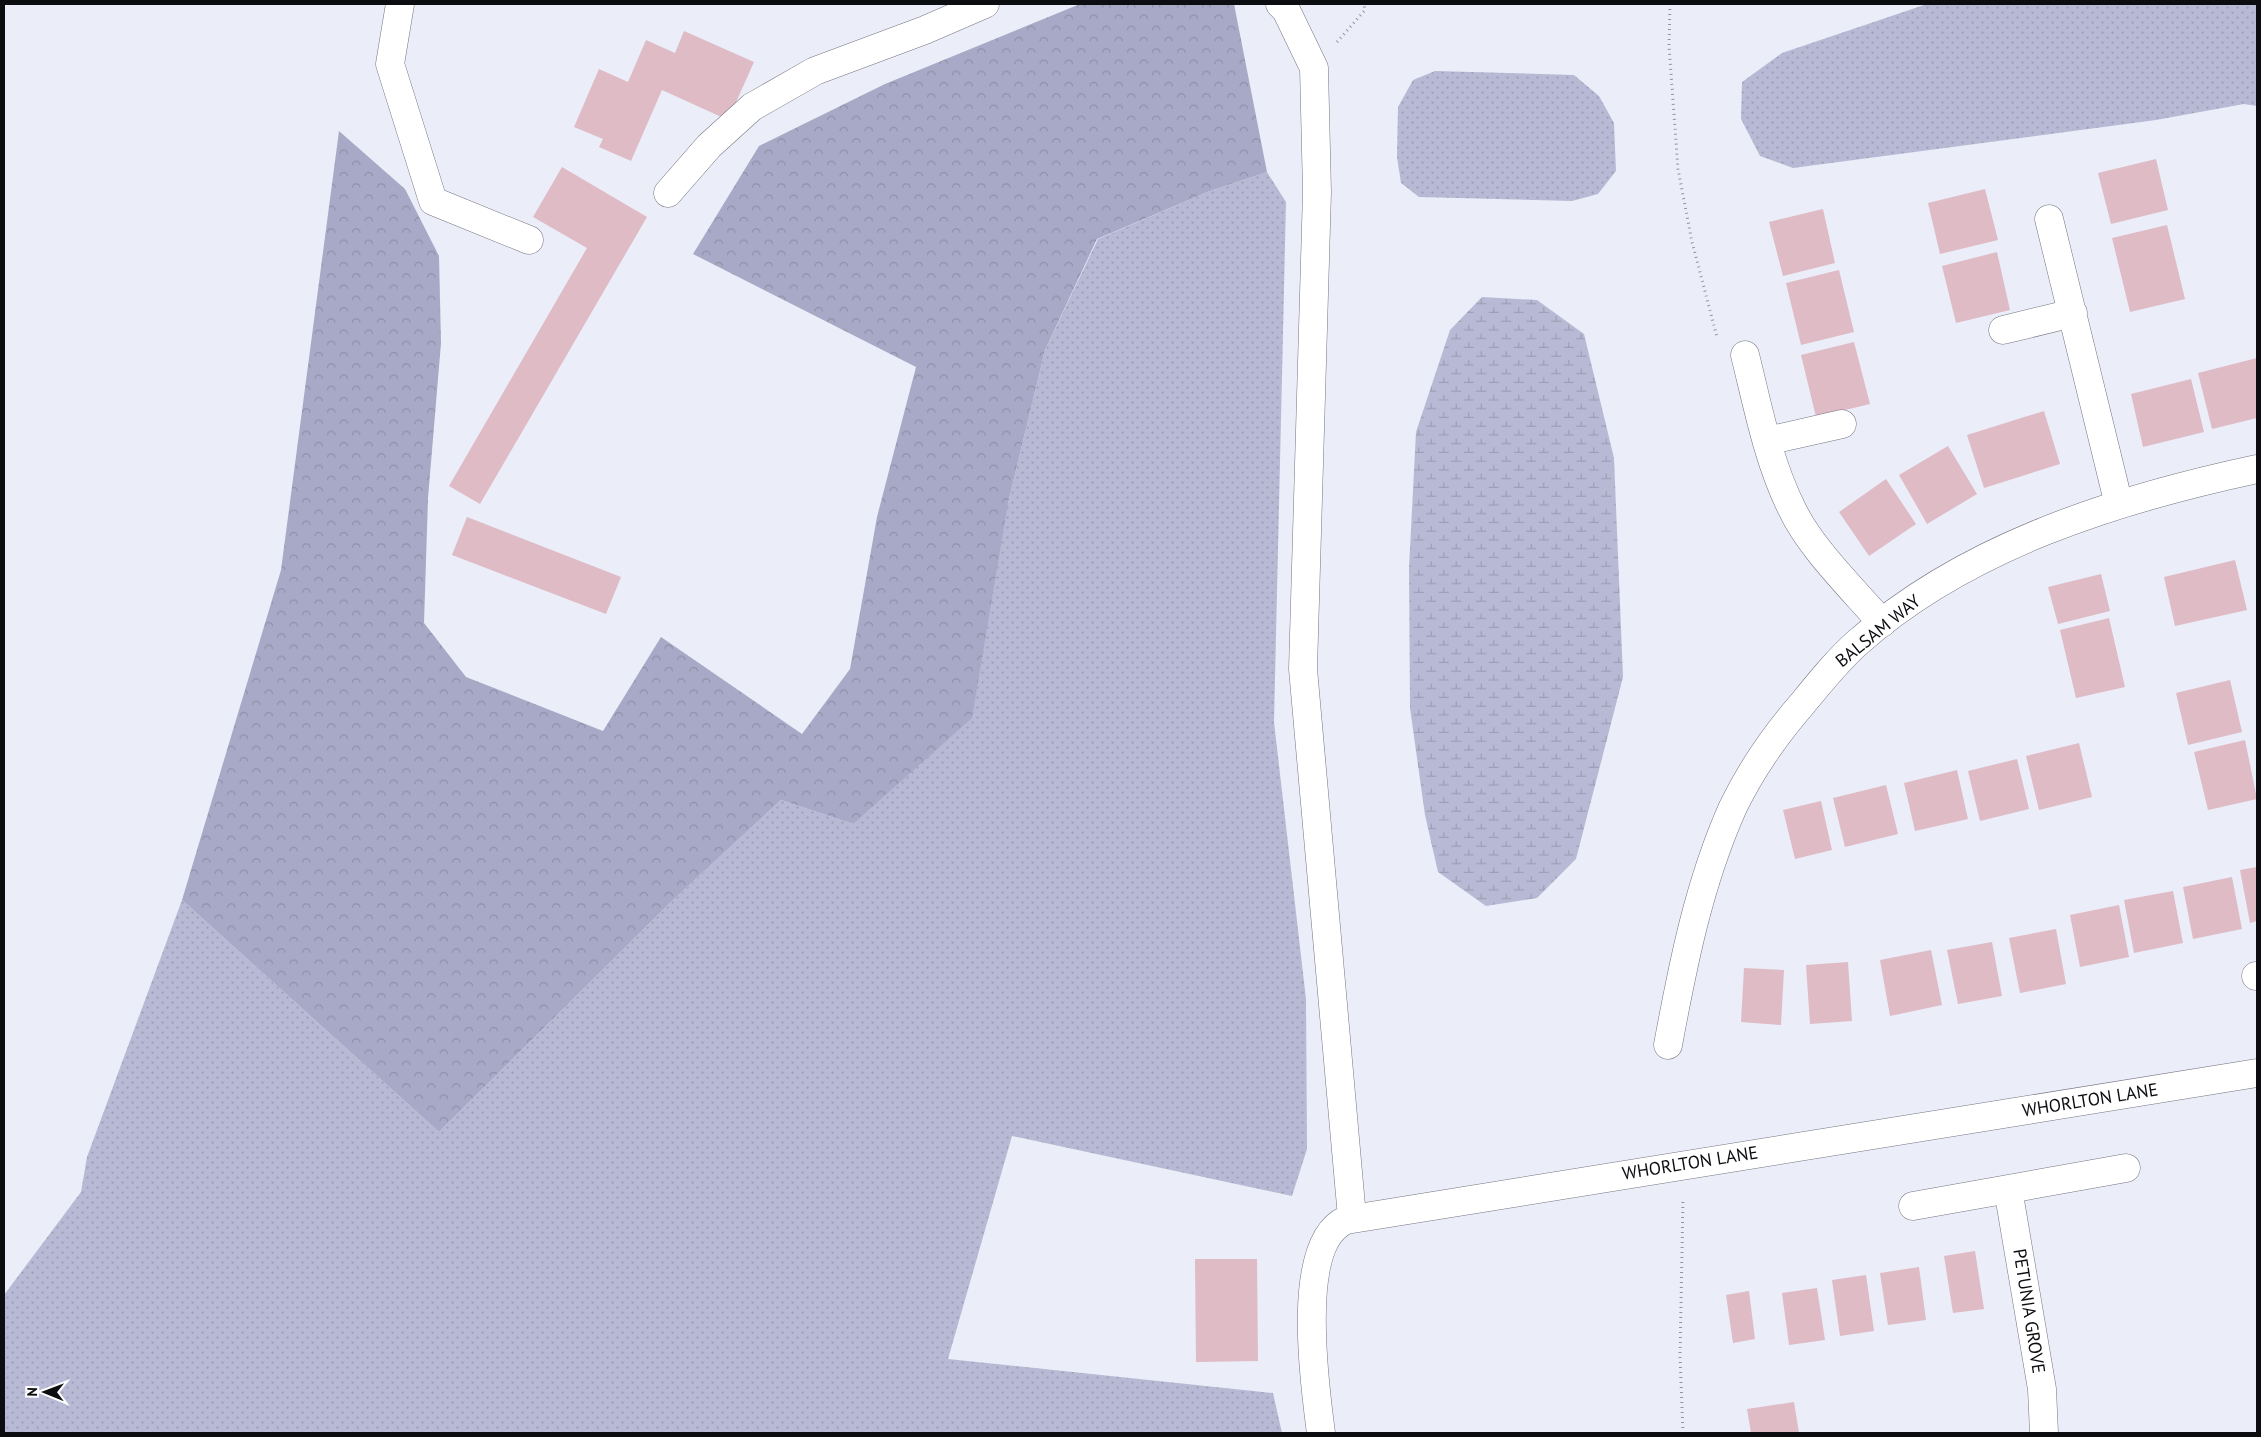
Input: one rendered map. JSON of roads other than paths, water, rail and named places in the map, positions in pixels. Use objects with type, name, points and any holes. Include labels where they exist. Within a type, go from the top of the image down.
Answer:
[{"type":"street","points":[[400,4],[390,64],[433,201],[529,240]]},
{"type":"street","points":[[668,193],[709,146],[752,107],[815,71],[925,30],[985,4]]},
{"type":"street","points":[[1280,4],[1286,10],[1314,68],[1317,192],[1303,669],[1352,1217]]},
{"type":"street","points":[[2049,220],[2119,505]]},
{"type":"street","points":[[2003,330],[2073,313]]},
{"type":"street","points":[[1745,355],[1767,442],[1779,480],[1792,510],[1808,537],[1882,623]]},
{"type":"street","points":[[1767,442],[1842,424]]},
{"type":"street","name":"BALSAM WAY","points":[[1668,1045],[1693,923],[1712,858],[1734,806],[1764,753],[1793,714],[1826,675],[1857,644],[1882,623],[1962,570],[2001,550],[2119,505],[2171,489],[2257,469]]},
{"type":"street","name":"WHORLTON LANE","points":[[1321,1433],[1314,1378],[1312,1324],[1317,1264],[1320,1250],[1330,1230],[1352,1217],[2257,1073]]},
{"type":"street","points":[[1913,1206],[2126,1168]]},
{"type":"street","name":"PETUNIA GROVE","points":[[2008,1189],[2042,1389],[2044,1433]]}]
